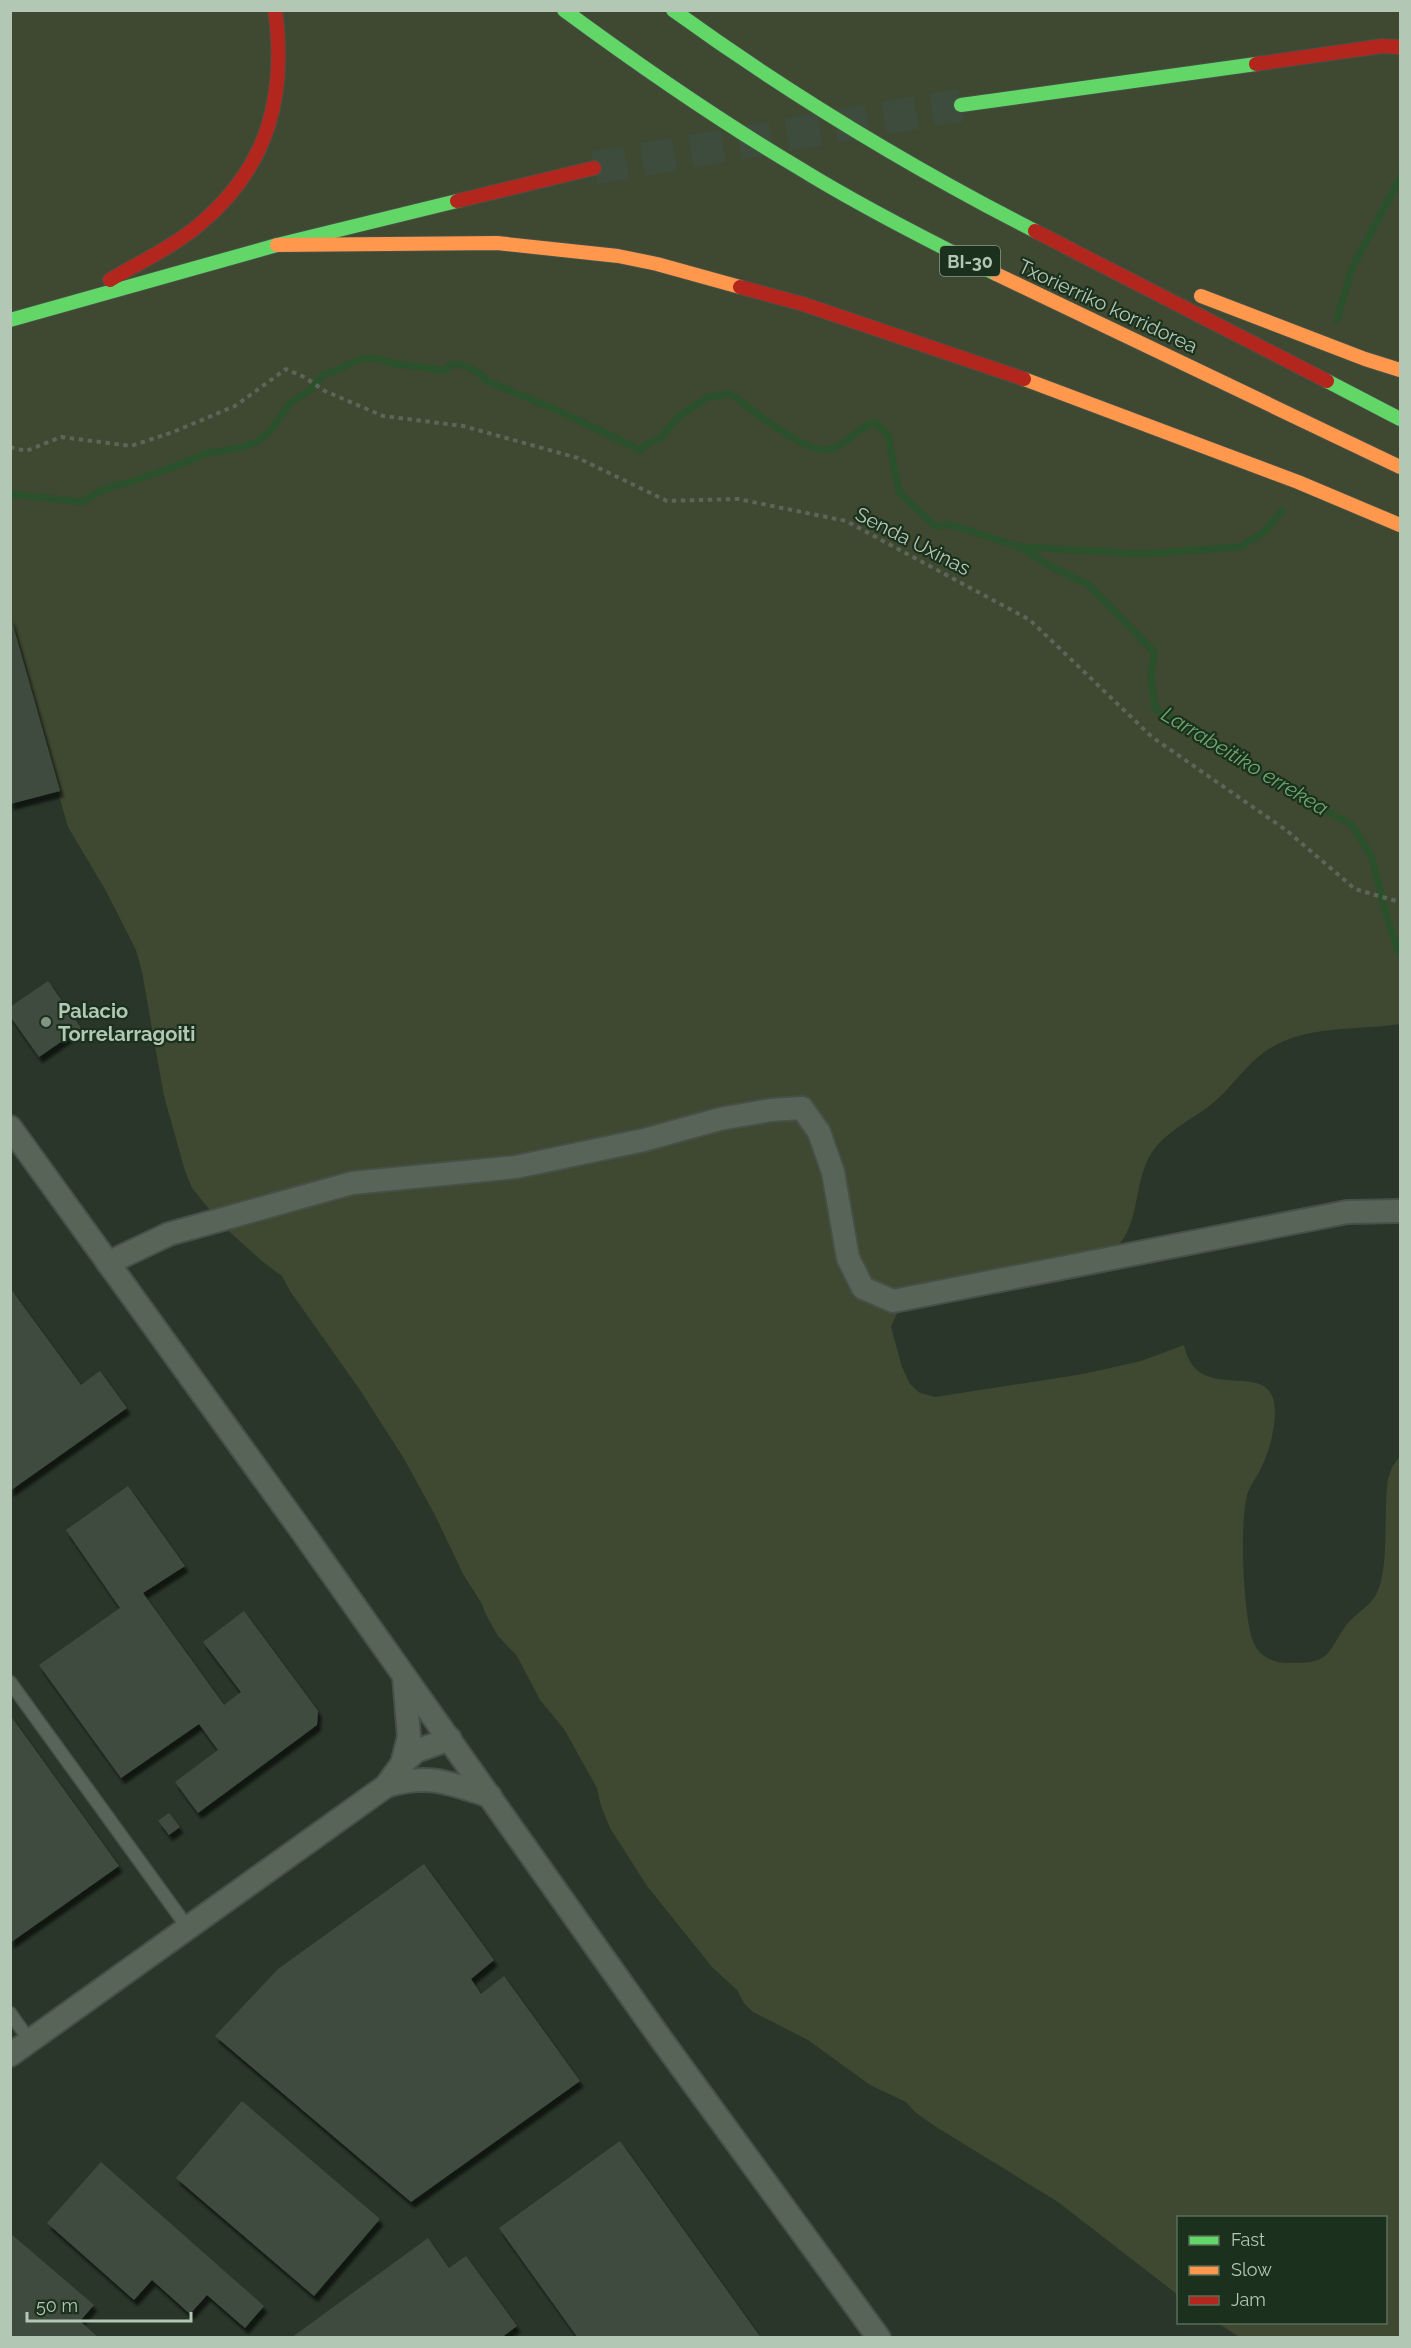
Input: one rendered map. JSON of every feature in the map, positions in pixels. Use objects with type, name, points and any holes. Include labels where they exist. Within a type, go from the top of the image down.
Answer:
[{"type":"highway","points":[[75,301],[201,224],[225,201],[257,157],[278,95],[281,66],[280,39],[274,10]]},
{"type":"highway","name":"Txorierriko korridorea","points":[[564,10],[706,112],[882,216],[1042,297],[1401,467]]},
{"type":"highway","name":"Txorierriko korridorea","points":[[673,10],[785,89],[885,151],[1042,235],[1401,419]]},
{"type":"highway","points":[[961,105],[1245,64],[1382,46],[1401,46]]},
{"type":"highway","points":[[10,320],[277,245],[594,168]]},
{"type":"highway","points":[[1042,235],[1165,282]]},
{"type":"highway","points":[[277,245],[497,243],[597,253],[657,264],[803,304],[991,367],[1298,482],[1401,525]]},
{"type":"highway","points":[[1187,291],[1365,359],[1401,370]]},
{"type":"street","points":[[108,1263],[169,1234],[352,1183],[516,1167],[644,1140],[720,1119],[771,1110],[802,1108],[819,1132],[833,1172],[848,1258],[863,1288],[893,1301],[1347,1212],[1401,1211]]},
{"type":"street","points":[[10,1127],[450,1739],[662,2039],[879,2337]]},
{"type":"street","points":[[404,1676],[411,1771]]},
{"type":"street","points":[[10,2055],[386,1786],[442,1756],[450,1739]]},
{"type":"street","points":[[411,1771],[490,1796]]},
{"type":"lane","points":[[10,1682],[188,1928]]},
{"type":"lane","points":[[10,2013],[30,2041]]},
{"type":"path","name":"Senda Uxinas","points":[[10,447],[26,451],[61,437],[131,446],[173,432],[235,406],[286,369],[304,377],[325,391],[383,416],[463,426],[578,458],[667,501],[738,499],[846,521],[1030,620],[1152,737],[1286,830],[1355,889],[1401,902]]},
{"type":"green space","points":[[10,11],[1400,11],[1400,1024],[1312,1033],[1295,1037],[1263,1053],[1214,1102],[1172,1132],[1157,1146],[1145,1165],[1129,1226],[1124,1238],[1116,1248],[898,1311],[891,1327],[902,1367],[910,1384],[920,1393],[935,1397],[1083,1374],[1141,1361],[1184,1345],[1191,1363],[1201,1373],[1214,1378],[1256,1383],[1266,1388],[1275,1406],[1273,1434],[1268,1452],[1249,1489],[1245,1505],[1243,1566],[1247,1610],[1253,1641],[1259,1652],[1274,1661],[1306,1662],[1322,1658],[1328,1654],[1347,1624],[1376,1595],[1385,1555],[1388,1479],[1392,1467],[1400,1456],[1400,2337],[1239,2337],[1220,2324],[1387,2324],[1387,2216],[1177,2216],[1177,2294],[1058,2202],[933,2125],[906,2102],[870,2085],[808,2040],[753,2012],[744,2003],[737,1990],[712,1967],[647,1886],[610,1828],[597,1788],[564,1729],[540,1700],[517,1656],[498,1636],[463,1574],[435,1515],[403,1457],[360,1390],[290,1291],[282,1276],[222,1225],[192,1188],[164,1096],[136,950],[106,891],[68,827],[52,771],[11,667]]},
{"type":"building","points":[[10,615],[60,791],[10,804]]},
{"type":"building","name":"Palacio Torrelarragoiti","points":[[48,981],[81,1028],[39,1057],[10,1016],[10,1007]]},
{"type":"building","points":[[10,1288],[81,1385],[100,1371],[127,1408],[10,1491]]},
{"type":"building","points":[[128,1486],[185,1566],[143,1593],[224,1705],[241,1692],[203,1642],[244,1611],[318,1711],[317,1725],[198,1813],[175,1782],[218,1750],[199,1724],[121,1778],[39,1665],[120,1608],[66,1530]]},
{"type":"building","points":[[10,1715],[119,1866],[10,1943]]},
{"type":"building","points":[[169,1813],[180,1827],[169,1835],[158,1821]]},
{"type":"building","points":[[424,1864],[494,1960],[471,1979],[481,1994],[504,1976],[580,2081],[411,2202],[215,2036],[278,1969]]},
{"type":"building","points":[[242,2101],[380,2219],[314,2296],[176,2178]]},
{"type":"building","points":[[620,2141],[761,2338],[578,2338],[499,2228]]},
{"type":"building","points":[[101,2162],[264,2306],[245,2328],[207,2295],[190,2314],[152,2280],[134,2300],[47,2223]]},
{"type":"building","points":[[10,2233],[94,2305],[80,2321],[99,2338],[10,2338]]},
{"type":"building","points":[[428,2238],[449,2268],[466,2256],[517,2326],[501,2338],[291,2338]]},
{"type":"waterway","points":[[1337,320],[1352,268],[1400,178]]},
{"type":"waterway","name":"Larrabeitiko errekea","points":[[10,494],[82,502],[116,485],[125,484],[207,453],[241,448],[268,434],[290,403],[309,391],[324,374],[336,371],[357,360],[369,358],[443,371],[456,364],[466,367],[487,381],[561,412],[640,450],[650,442],[661,438],[677,418],[708,397],[731,394],[780,430],[809,446],[822,450],[832,449],[864,427],[876,423],[888,435],[899,492],[935,526],[952,525],[1020,547],[1050,566],[1089,585],[1154,652],[1151,677],[1155,709],[1239,755],[1252,769],[1304,800],[1351,824],[1372,857],[1385,911],[1400,952]]},
{"type":"waterway","points":[[1023,547],[1140,554],[1240,547],[1263,533],[1282,511]]},
{"type":"tunnel","points":[[594,168],[961,105]]},
{"type":"traffic: fast","points":[[564,10],[621,52],[769,150],[871,210],[996,274]]},
{"type":"traffic: fast","points":[[673,10],[716,41],[850,127],[941,181],[1035,231]]},
{"type":"traffic: fast","points":[[961,105],[1256,64]]},
{"type":"traffic: fast","points":[[10,320],[277,245],[457,201]]},
{"type":"traffic: fast","points":[[1327,381],[1400,419]]},
{"type":"traffic: slow","points":[[277,245],[497,243],[618,256],[657,264],[740,287]]},
{"type":"traffic: slow","points":[[996,274],[1400,467]]},
{"type":"traffic: slow","points":[[1201,296],[1365,359],[1400,370]]},
{"type":"traffic: slow","points":[[1024,379],[1298,482],[1400,525]]},
{"type":"traffic: jam","points":[[110,280],[190,232],[223,202],[242,179],[257,154],[268,128],[274,100],[278,72],[275,10]]},
{"type":"traffic: jam","points":[[1256,64],[1382,46],[1400,47]]},
{"type":"traffic: jam","points":[[457,201],[594,168]]},
{"type":"traffic: jam","points":[[1035,231],[1327,381]]},
{"type":"traffic: jam","points":[[740,287],[803,304],[1024,379]]},
{"type":"place","name":"Palacio Torrelarragoiti","points":[[46,1022]]}]
